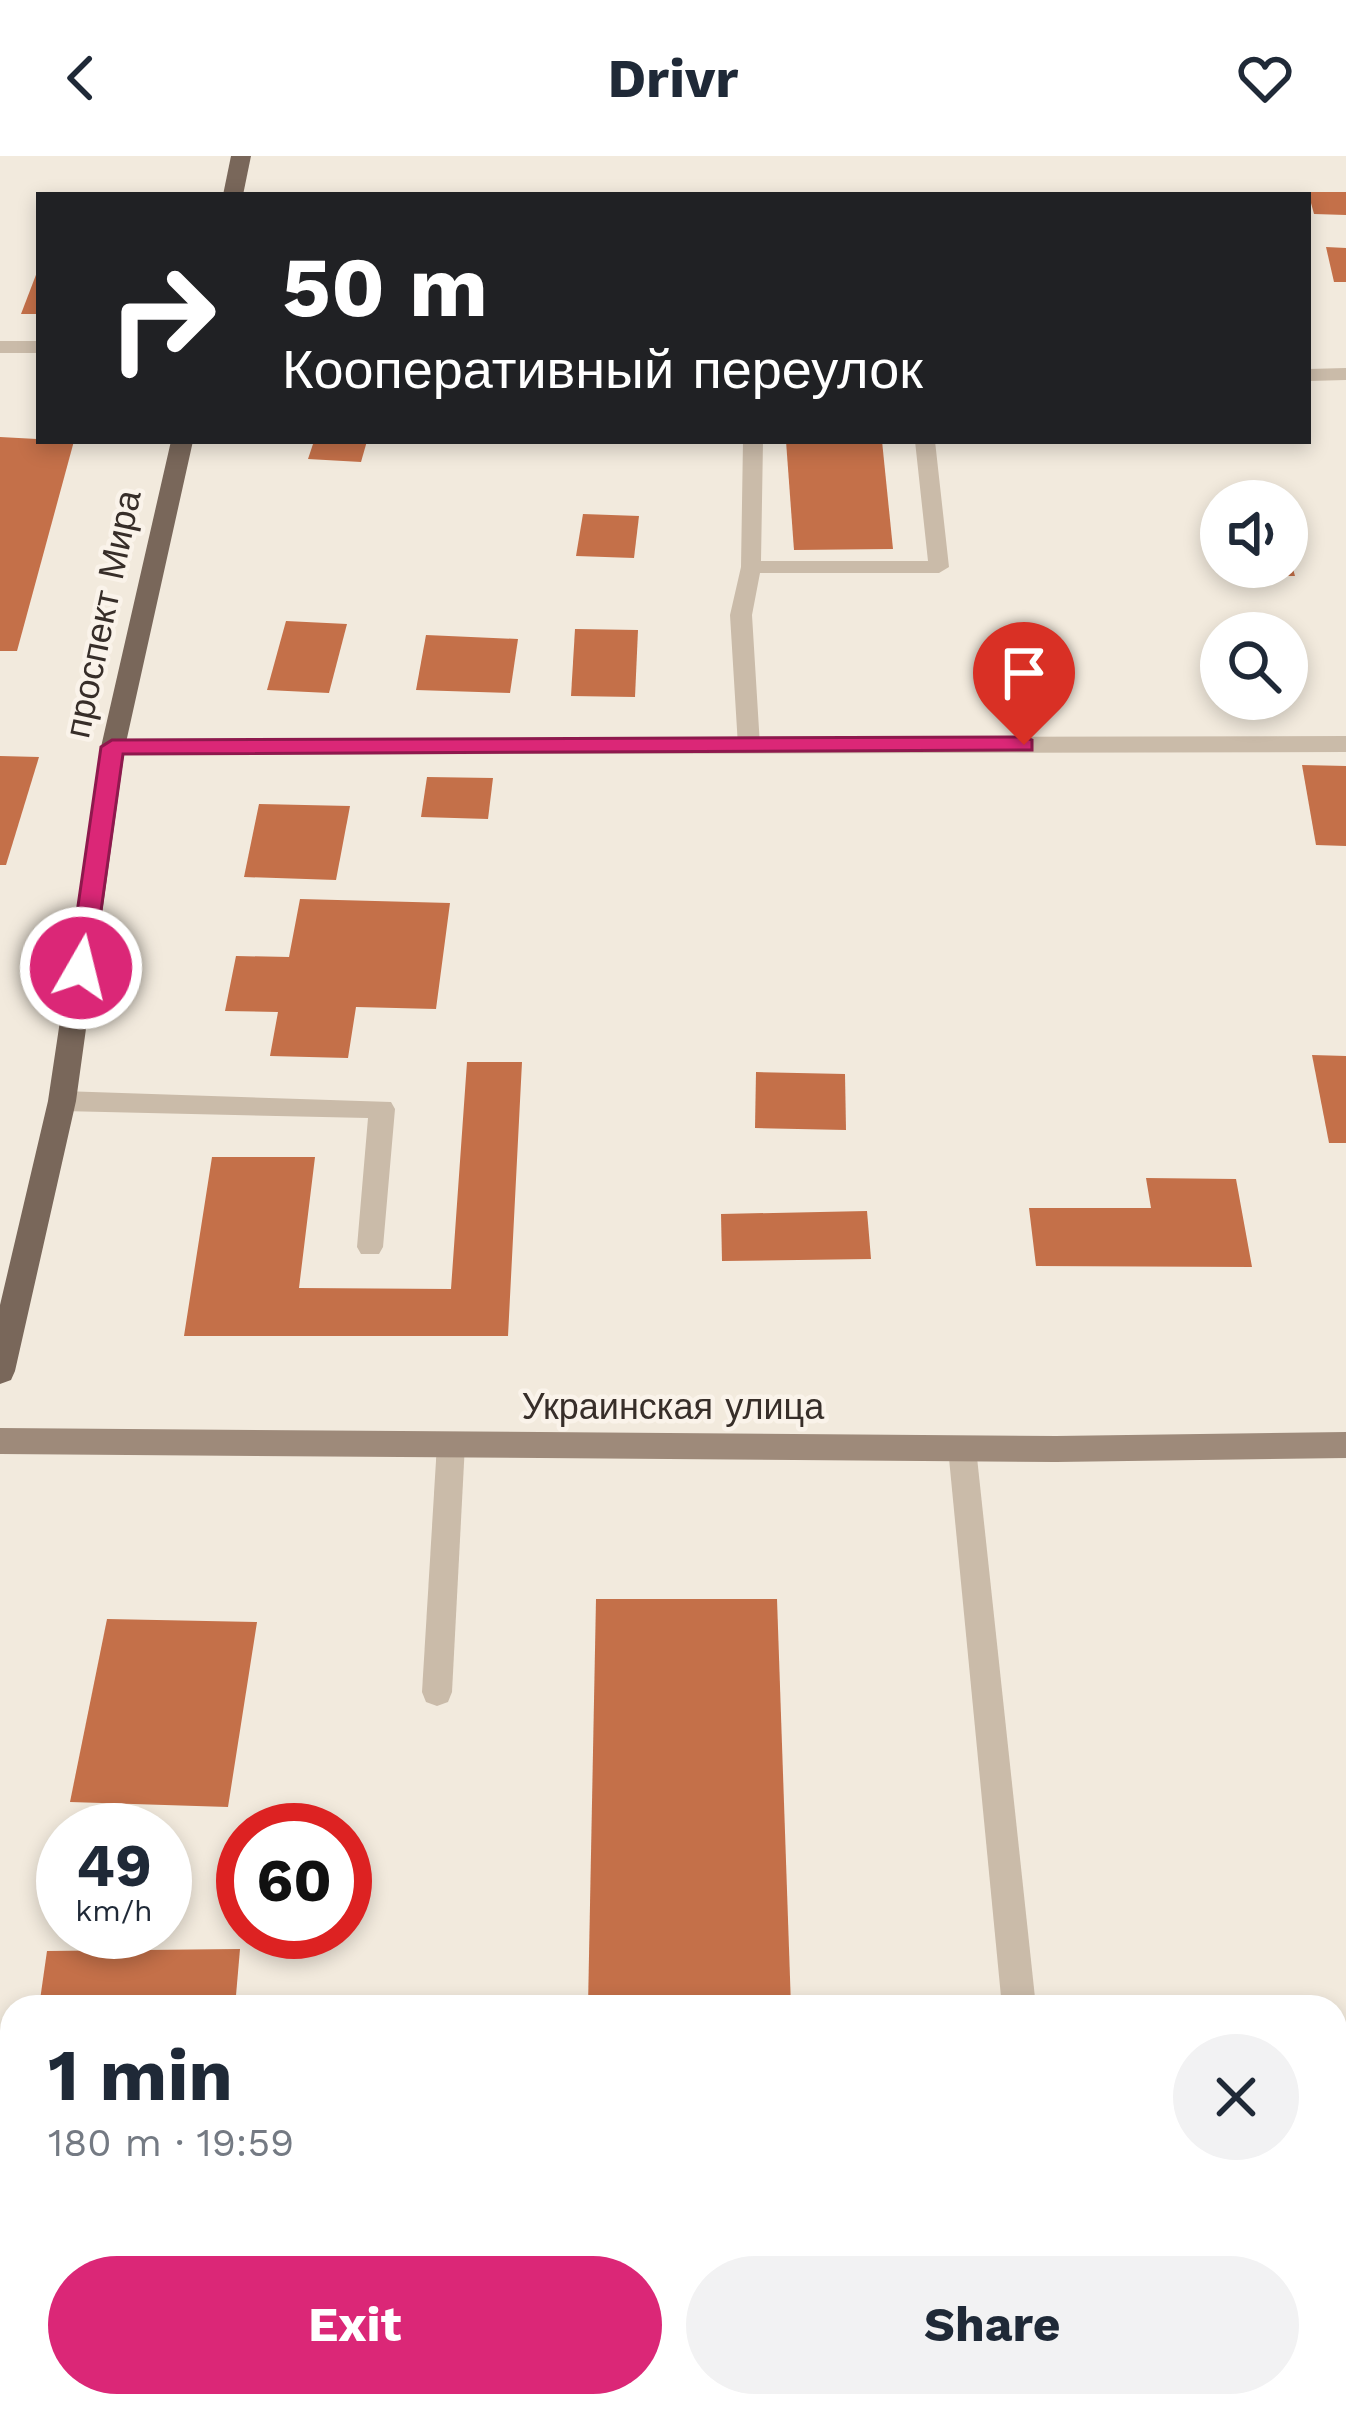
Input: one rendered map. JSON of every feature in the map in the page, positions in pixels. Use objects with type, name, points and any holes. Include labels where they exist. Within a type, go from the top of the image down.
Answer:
[{"type":"main road","points":[[234,192],[241,156]]},
{"type":"main road","name":"проспект Мира","points":[[0,1371],[62,1101],[112,747],[181,444]]},
{"type":"main road","name":"Украинская улица","points":[[0,1441],[962,1448],[1346,1445]]},
{"type":"street","points":[[112,747],[1346,744]]},
{"type":"lane","points":[[0,347],[36,347]]},
{"type":"lane","points":[[1311,375],[1346,374]]},
{"type":"lane","points":[[749,746],[741,615],[751,567],[753,444]]},
{"type":"lane","points":[[751,567],[939,567],[926,444]]},
{"type":"lane","points":[[62,1101],[382,1109],[370,1247]]},
{"type":"lane","points":[[437,1691],[451,1444]]},
{"type":"lane","points":[[962,1448],[1017,1995]]},
{"type":"building","points":[[1311,192],[1346,192],[1346,215],[1314,214]]},
{"type":"building","points":[[1326,247],[1346,248],[1346,282],[1334,282]]},
{"type":"building","points":[[36,275],[36,314],[21,314]]},
{"type":"building","points":[[0,437],[73,444],[17,651],[0,651]]},
{"type":"building","points":[[313,444],[366,444],[361,462],[308,459]]},
{"type":"building","points":[[786,444],[882,444],[893,549],[794,550]]},
{"type":"building","points":[[583,514],[639,516],[634,558],[576,556]]},
{"type":"building","points":[[286,621],[347,624],[329,693],[267,690]]},
{"type":"building","points":[[575,629],[638,630],[635,697],[571,696]]},
{"type":"building","points":[[426,635],[518,639],[510,693],[416,690]]},
{"type":"building","points":[[0,756],[39,757],[6,865],[0,865]]},
{"type":"building","points":[[1302,765],[1346,766],[1346,846],[1316,845]]},
{"type":"building","points":[[427,777],[493,778],[488,819],[421,817]]},
{"type":"building","points":[[259,804],[350,806],[336,880],[244,877]]},
{"type":"building","points":[[300,899],[450,903],[436,1009],[356,1007],[348,1058],[270,1056],[278,1012],[225,1011],[236,956],[289,957]]},
{"type":"building","points":[[1312,1055],[1346,1056],[1346,1143],[1329,1143]]},
{"type":"building","points":[[467,1062],[522,1062],[508,1336],[184,1336],[212,1157],[315,1157],[299,1288],[451,1289]]},
{"type":"building","points":[[756,1072],[845,1074],[846,1130],[755,1128]]},
{"type":"building","points":[[1146,1178],[1236,1179],[1252,1267],[1036,1266],[1029,1208],[1151,1208]]},
{"type":"building","points":[[867,1211],[871,1259],[722,1261],[721,1214]]},
{"type":"building","points":[[596,1599],[777,1599],[791,1995],[588,1995]]},
{"type":"building","points":[[107,1619],[257,1622],[229,1803],[216,1807],[70,1802]]},
{"type":"building","points":[[192,1949],[216,1949],[216,1959],[239,1959],[236,1995],[41,1995],[46,1959],[192,1959]]},
{"type":"route","points":[[81,968],[112,747],[1024,745]]}]
